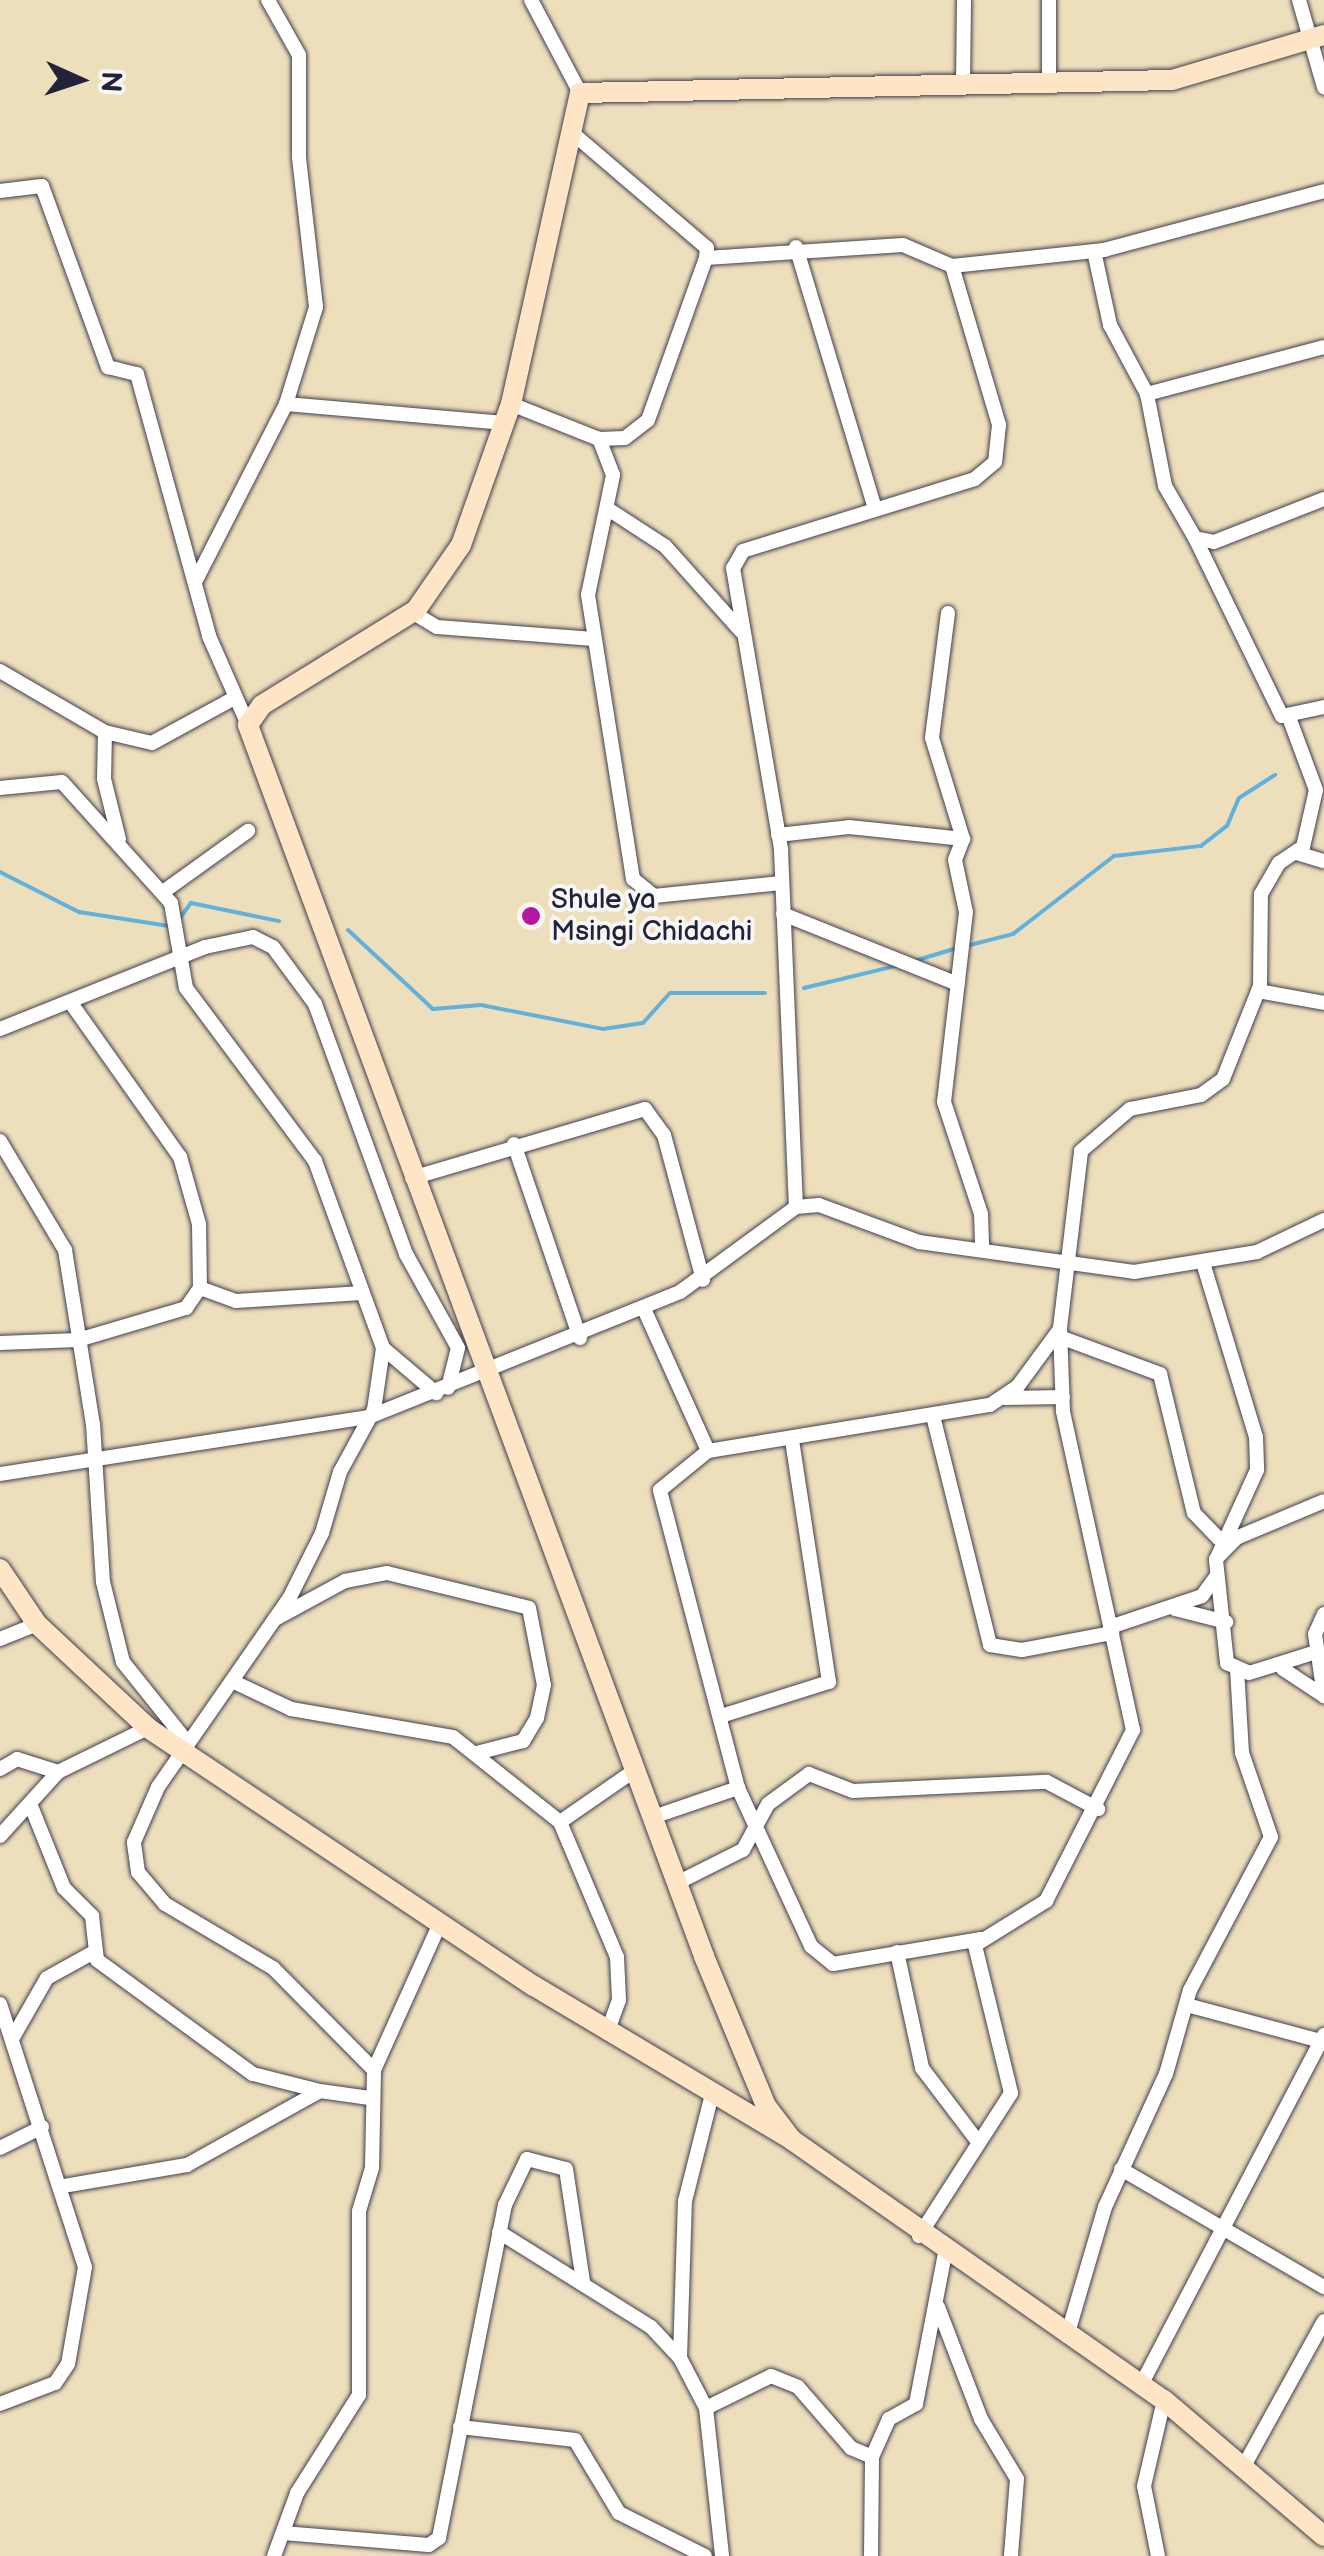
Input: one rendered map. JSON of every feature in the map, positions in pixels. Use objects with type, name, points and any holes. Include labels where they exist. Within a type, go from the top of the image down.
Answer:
[{"type":"street","points":[[196,580],[286,404],[314,329],[316,292],[298,157],[299,55],[268,0]]},
{"type":"street","points":[[963,84],[964,0]]},
{"type":"street","points":[[1049,86],[1050,0]]},
{"type":"street","points":[[1299,0],[1318,36],[1324,88]]},
{"type":"street","points":[[248,725],[262,705],[412,612],[461,545],[508,413],[566,127],[580,93],[536,2]]},
{"type":"street","points":[[580,93],[963,84],[1049,86],[1172,80],[1318,36]]},
{"type":"street","points":[[286,404],[508,413],[598,439],[626,438],[648,420],[707,248],[566,127]]},
{"type":"street","points":[[0,191],[42,186],[108,366],[137,374],[230,700],[248,725],[412,1178],[490,1372],[737,2043],[792,2140]]},
{"type":"street","points":[[706,258],[885,242],[952,266],[1094,250],[1324,191]]},
{"type":"street","points":[[796,247],[875,509]]},
{"type":"street","points":[[1063,1397],[1005,1398],[933,1416],[708,1451],[674,1472],[660,1501],[738,1788],[818,1955],[833,1964],[981,1940],[1046,1900],[1098,1810],[1132,1730],[1063,1397],[1060,1333],[1085,1139],[1130,1109],[1212,1089],[1258,992],[1267,946],[1261,894],[1296,853],[1316,790],[1290,720],[1165,486],[1147,394],[1110,324],[1094,250]]},
{"type":"street","points":[[796,1207],[778,835],[733,568],[742,551],[975,479],[994,462],[999,426],[952,266]]},
{"type":"street","points":[[1147,394],[1324,347]]},
{"type":"street","points":[[598,439],[613,474],[608,509],[588,578],[594,639],[638,886],[654,896],[781,884]]},
{"type":"street","points":[[1195,538],[1214,542],[1301,500],[1324,499]]},
{"type":"street","points":[[608,509],[665,546],[741,631]]},
{"type":"street","points":[[412,612],[437,628],[594,639]]},
{"type":"street","points":[[948,613],[932,738],[963,839],[958,984],[944,1102],[981,1214],[982,1248]]},
{"type":"street","points":[[0,671],[105,732],[152,744],[230,700]]},
{"type":"street","points":[[1290,720],[1324,706]]},
{"type":"street","points":[[105,732],[104,779],[119,838]]},
{"type":"street","points":[[0,788],[62,782],[119,838],[162,892],[180,921],[183,960],[194,1001],[316,1161],[383,1348],[370,1417],[274,1620],[234,1682],[184,1746],[134,1842],[138,1872],[196,1929],[273,1968],[320,2006],[374,2070]]},
{"type":"street","points":[[778,835],[848,827],[963,839]]},
{"type":"street","points":[[162,892],[248,831]]},
{"type":"street","points":[[1296,853],[1324,860]]},
{"type":"street","points":[[783,914],[958,984]]},
{"type":"street","points":[[0,1029],[183,960],[205,947],[262,940],[310,994],[406,1254],[458,1348],[442,1390]]},
{"type":"street","points":[[1258,992],[1324,1003]]},
{"type":"street","points":[[0,1343],[78,1340],[186,1308],[200,1288],[199,1224],[180,1157],[71,1002]]},
{"type":"street","points":[[412,1178],[514,1144],[645,1109],[664,1135],[703,1280]]},
{"type":"street","points":[[0,1141],[59,1228],[95,1462],[103,1582],[123,1662],[184,1746]]},
{"type":"street","points":[[514,1144],[580,1338]]},
{"type":"street","points":[[0,1474],[370,1417],[580,1338],[703,1280],[796,1207],[818,1205],[920,1242],[982,1248],[1068,1267],[1204,1266],[1324,1220]]},
{"type":"street","points":[[1204,1266],[1256,1437],[1256,1470],[1219,1539],[1216,1560],[1228,1663],[1236,1670],[1283,1668],[1316,1652]]},
{"type":"street","points":[[200,1288],[236,1302],[362,1294]]},
{"type":"street","points":[[644,1308],[708,1451]]},
{"type":"street","points":[[1060,1333],[1160,1374],[1194,1513],[1219,1539]]},
{"type":"street","points":[[1005,1398],[1060,1333]]},
{"type":"street","points":[[383,1348],[442,1390]]},
{"type":"street","points":[[933,1416],[990,1645],[1022,1650],[1111,1630],[1202,1596],[1216,1578]]},
{"type":"street","points":[[721,1716],[828,1682],[792,1439]]},
{"type":"street","points":[[1216,1560],[1236,1538],[1324,1501]]},
{"type":"street","points":[[0,1568],[37,1624],[148,1728],[184,1746],[440,1924],[607,2033],[711,2098],[792,2140],[919,2236],[1164,2400],[1245,2464],[1324,2536]]},
{"type":"street","points":[[274,1620],[345,1581],[388,1573],[530,1608],[544,1685],[537,1718],[523,1741],[477,1753]]},
{"type":"street","points":[[1170,1608],[1226,1622]]},
{"type":"street","points":[[1324,1614],[1316,1652],[1324,1696]]},
{"type":"street","points":[[0,1639],[37,1624]]},
{"type":"street","points":[[1283,1668],[1324,1696]]},
{"type":"street","points":[[1067,2336],[1121,2168],[1187,2005],[1271,1837],[1242,1753],[1236,1670]]},
{"type":"street","points":[[234,1682],[292,1709],[435,1731],[477,1753],[560,1822],[617,1957],[619,2000],[607,2033]]},
{"type":"street","points":[[0,1836],[58,1772],[148,1728]]},
{"type":"street","points":[[0,1769],[16,1758],[58,1772]]},
{"type":"street","points":[[560,1822],[635,1770]]},
{"type":"street","points":[[678,1883],[742,1850],[754,1823],[809,1774],[853,1792],[1047,1782],[1098,1810]]},
{"type":"street","points":[[656,1816],[738,1788]]},
{"type":"street","points":[[31,1806],[64,1888],[92,1916],[94,1952],[253,2074],[320,2092],[370,2098]]},
{"type":"street","points":[[274,2556],[304,2479],[358,2396],[359,2211],[372,2168],[370,2098],[374,2070],[440,1924]]},
{"type":"street","points":[[919,2236],[1012,2093],[974,1964],[981,1940]]},
{"type":"street","points":[[12,2039],[47,1978],[94,1952]]},
{"type":"street","points":[[897,1952],[922,2068],[979,2143]]},
{"type":"street","points":[[0,2004],[64,2186],[85,2267],[79,2328],[55,2382],[0,2404]]},
{"type":"street","points":[[1141,2385],[1323,2039],[1187,2005]]},
{"type":"street","points":[[64,2186],[187,2165],[320,2092]]},
{"type":"street","points":[[680,2358],[685,2201],[711,2098]]},
{"type":"street","points":[[0,2148],[42,2127]]},
{"type":"street","points":[[283,2532],[429,2545],[439,2538],[499,2232],[520,2164],[560,2160],[583,2282]]},
{"type":"street","points":[[1121,2168],[1324,2287]]},
{"type":"street","points":[[499,2232],[651,2326],[680,2358],[706,2408],[722,2556]]},
{"type":"street","points":[[871,2556],[872,2457],[889,2419],[916,2404],[945,2253]]},
{"type":"street","points":[[937,2305],[981,2419],[1017,2479],[1011,2556]]},
{"type":"street","points":[[1245,2464],[1324,2321]]},
{"type":"street","points":[[706,2408],[771,2376],[798,2387],[851,2448],[872,2457]]},
{"type":"street","points":[[1158,2556],[1144,2486],[1164,2400]]},
{"type":"street","points":[[460,2427],[576,2440],[618,2513],[705,2556]]},
{"type":"waterway","points":[[966,946],[1013,934],[1114,856],[1201,846],[1227,826],[1239,798],[1275,775]]},
{"type":"waterway","points":[[0,872],[79,912],[169,926]]},
{"type":"waterway","points":[[177,922],[191,903],[279,921]]},
{"type":"waterway","points":[[348,930],[433,1009],[481,1005],[603,1029],[643,1023],[670,993],[765,993]]},
{"type":"waterway","points":[[914,961],[957,948]]},
{"type":"waterway","points":[[804,988],[900,965]]},
{"type":"place","name":"Shule ya Msingi Chidachi","points":[[531,916]]}]
